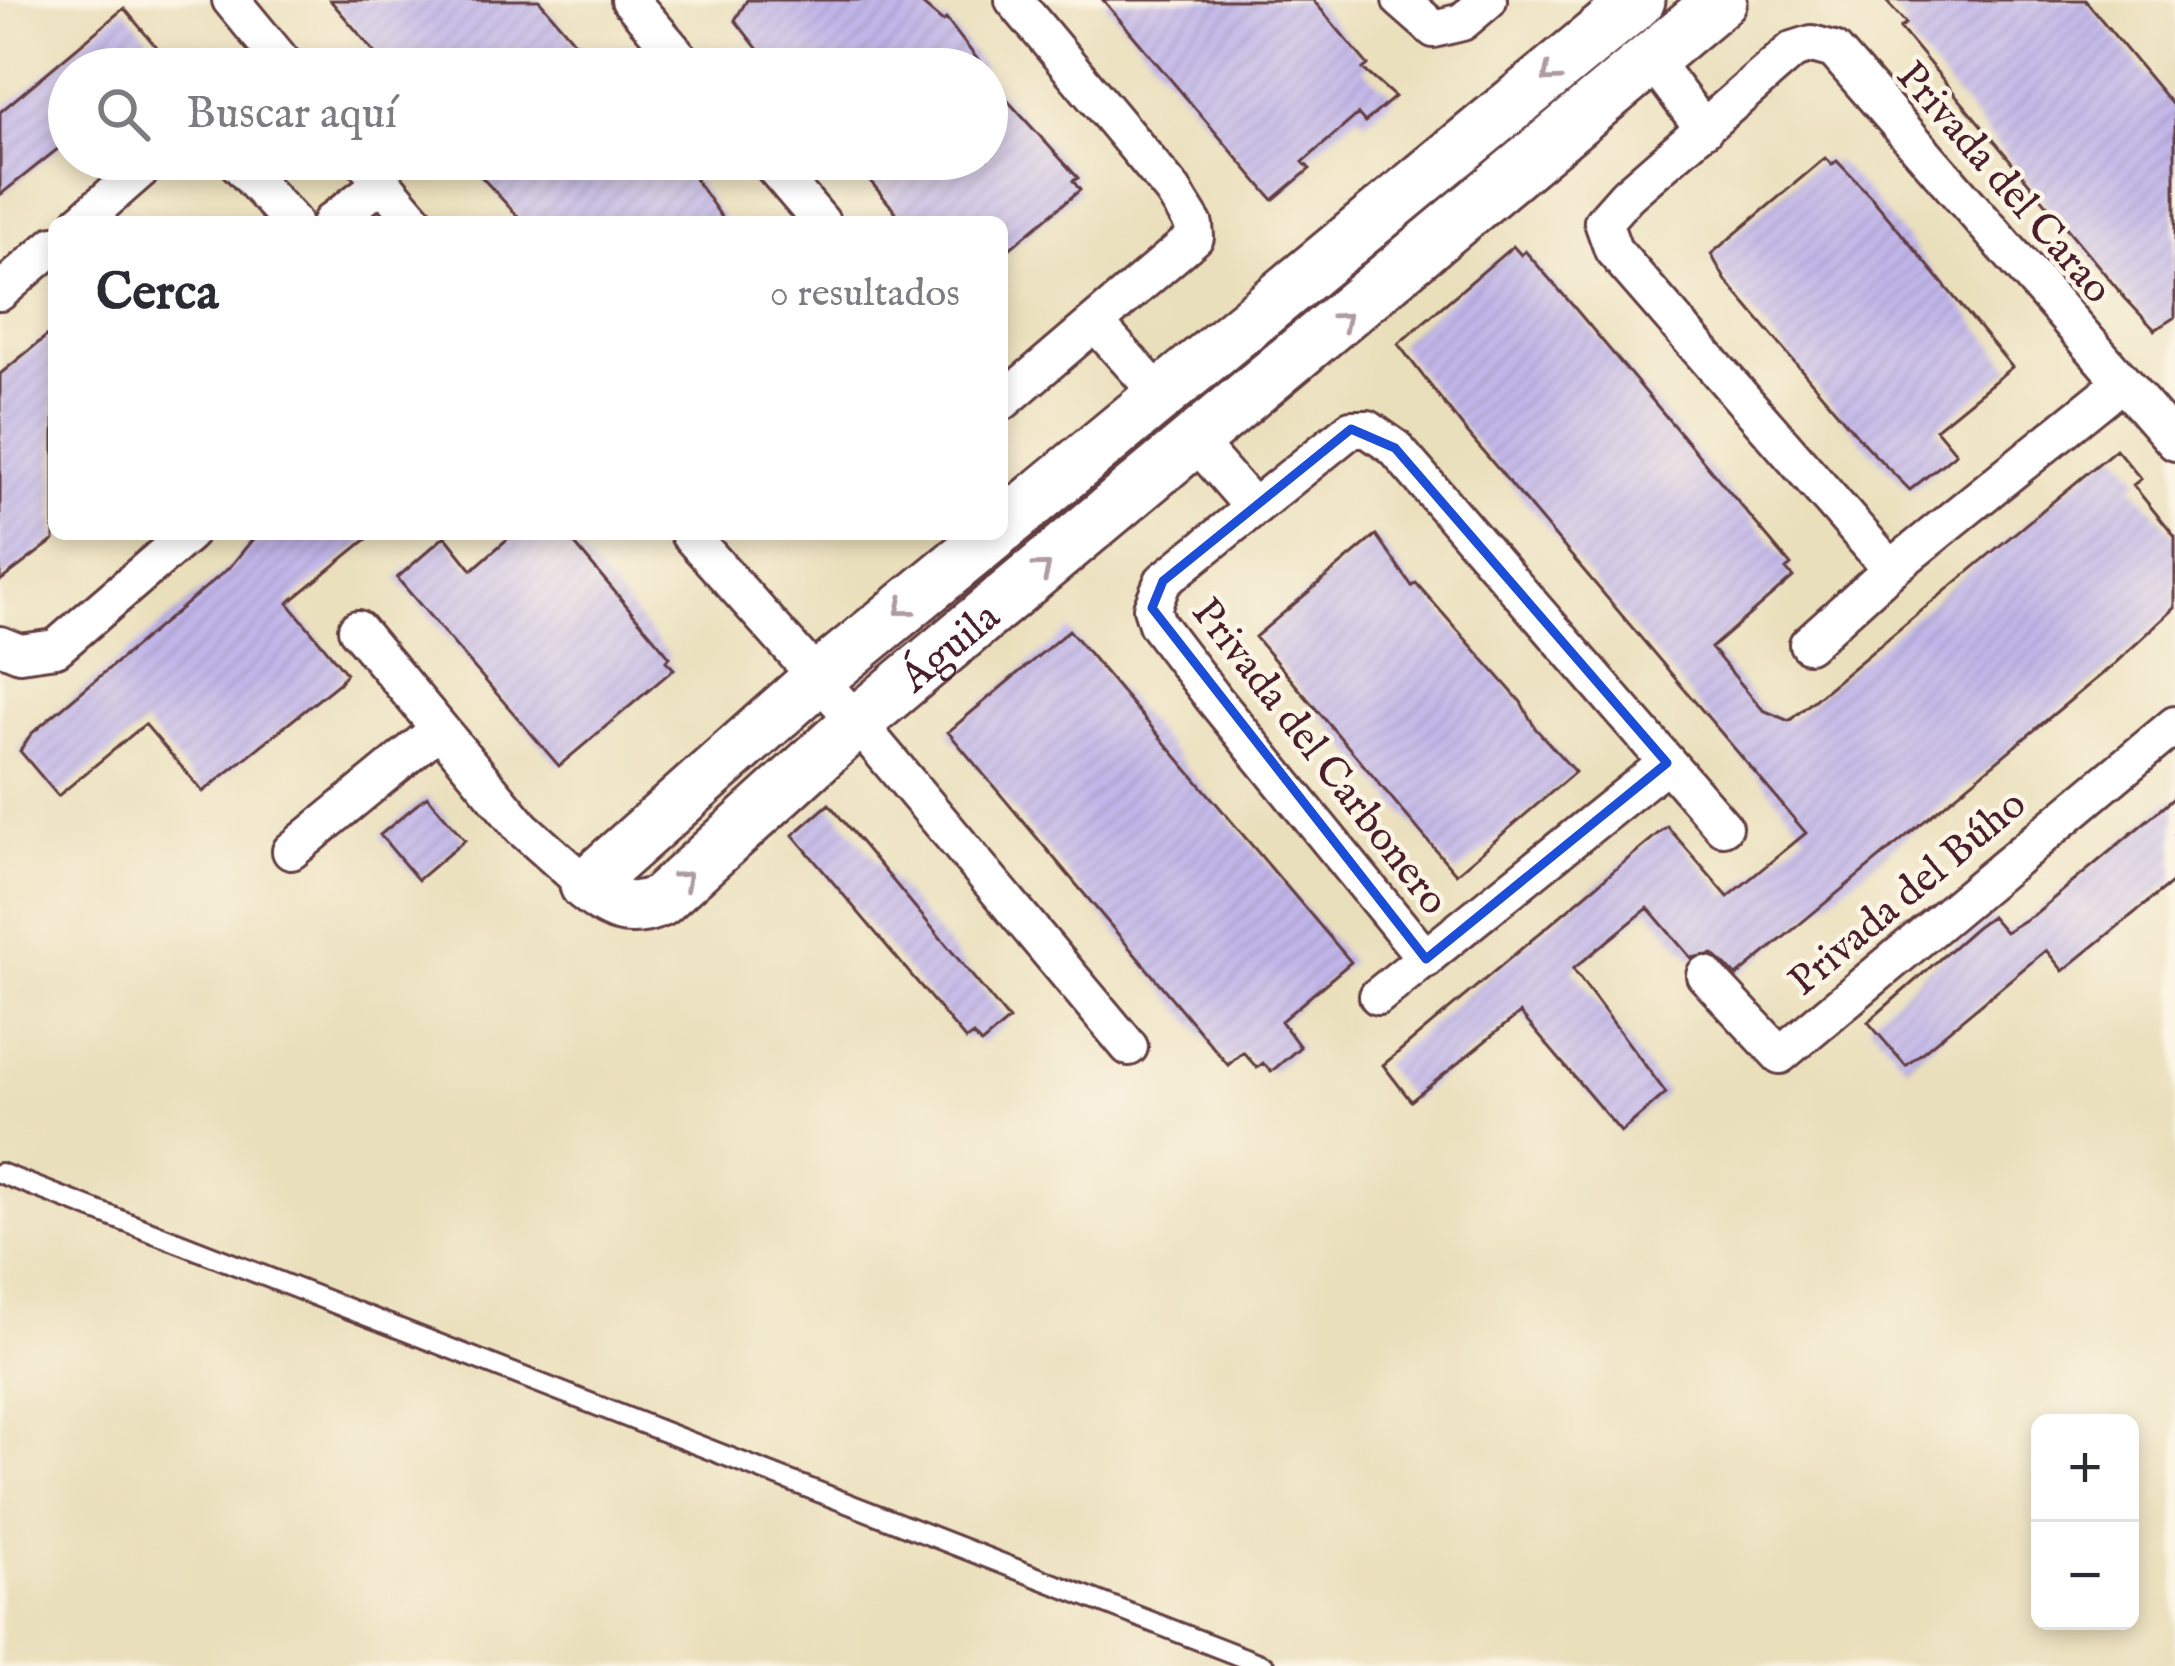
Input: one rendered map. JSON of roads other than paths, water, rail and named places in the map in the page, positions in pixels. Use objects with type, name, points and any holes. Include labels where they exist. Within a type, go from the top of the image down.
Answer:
[{"type":"street","points":[[231,0],[270,48]]},
{"type":"street","points":[[630,0],[671,48]]},
{"type":"street","points":[[1008,397],[1195,237],[1194,225],[1173,191],[1015,0]]},
{"type":"street","points":[[1401,0],[1434,29],[1462,22],[1487,0]]},
{"type":"street","name":"Águila","points":[[987,540],[816,680],[586,885],[615,908],[638,911],[660,901],[857,722],[1197,443],[1721,0]]},
{"type":"street","points":[[1008,522],[1162,397],[1615,8]]},
{"type":"street","name":"Privada del Carao","points":[[1892,568],[1606,236],[1603,222],[1610,210],[1793,50],[1813,44],[1834,50],[2175,442]]},
{"type":"street","points":[[1652,59],[1704,129]]},
{"type":"street","points":[[87,216],[129,180]]},
{"type":"street","points":[[253,180],[286,216]]},
{"type":"street","points":[[336,216],[365,180]]},
{"type":"street","points":[[380,180],[411,216]]},
{"type":"street","points":[[785,180],[816,216]]},
{"type":"street","points":[[0,292],[48,250]]},
{"type":"street","points":[[1095,323],[1162,397]]},
{"type":"street","points":[[1808,644],[1892,568],[2120,384]]},
{"type":"street","name":"Privada del Carbonero","points":[[1426,959],[1157,624],[1152,608],[1163,581],[1351,429],[1382,436],[1723,827]]},
{"type":"street","points":[[1197,443],[1253,507]]},
{"type":"street","points":[[7,656],[56,648],[72,638],[181,540]]},
{"type":"street","points":[[694,540],[857,722],[1129,1047]]},
{"type":"street","points":[[357,629],[522,828],[586,885]]},
{"type":"street","name":"Privada del Búho","points":[[1705,975],[1780,1055],[2175,725]]},
{"type":"street","points":[[291,850],[437,731]]},
{"type":"street","name":"Privada del Carbonero","points":[[1378,996],[1667,763]]},
{"type":"lane","points":[[0,1173],[1265,1666]]}]
